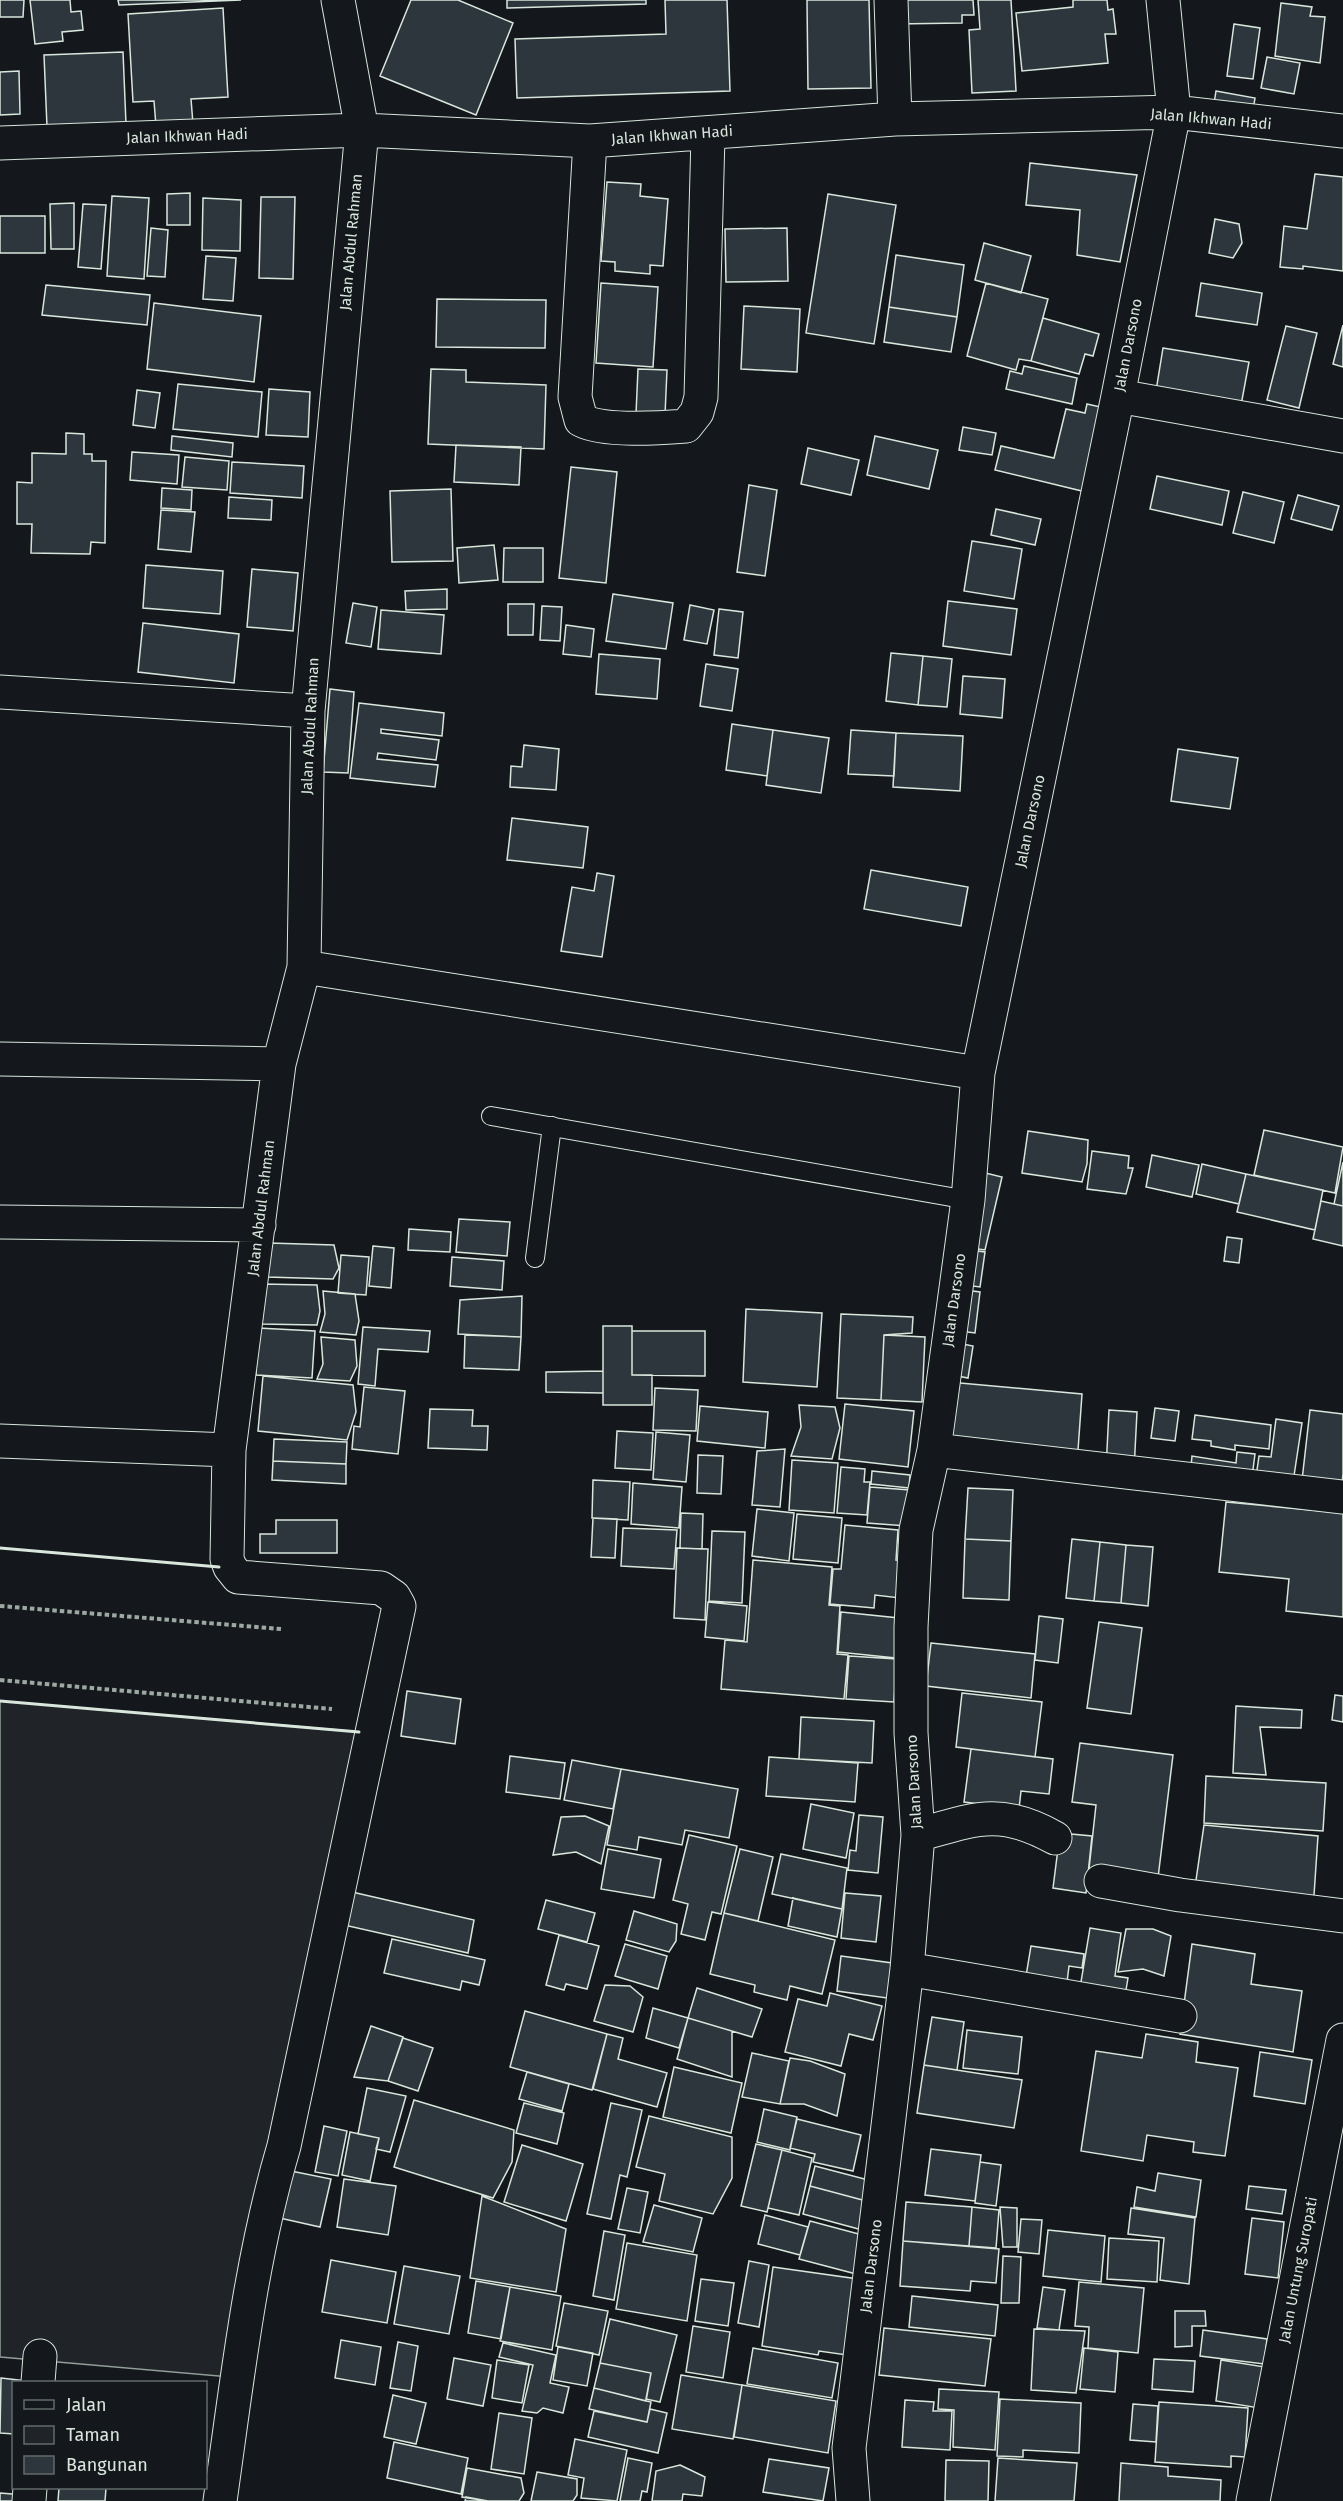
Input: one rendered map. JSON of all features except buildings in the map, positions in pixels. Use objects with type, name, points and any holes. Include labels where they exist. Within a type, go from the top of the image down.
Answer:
[{"type":"street","name":"Jalan Abdul Rahman","points":[[220,2501],[247,2312],[269,2196],[284,2146],[399,1606],[394,1597],[381,1588],[238,1577],[230,1567],[227,1558],[229,1450],[279,1064],[304,967],[308,711],[362,130],[338,0]]},
{"type":"street","points":[[891,0],[895,119]]},
{"type":"street","name":"Jalan Darsono","points":[[853,2501],[849,2448],[908,1969],[918,1835],[911,1733],[911,1627],[916,1530],[934,1450],[968,1200],[978,1073],[1118,396],[1174,112],[1163,0]]},
{"type":"street","name":"Jalan Ikhwan Hadi","points":[[0,142],[362,130],[590,141],[895,119],[1174,112],[1343,131]]},
{"type":"street","points":[[590,141],[575,397],[578,410],[581,420],[592,426],[665,428],[686,426],[697,412],[701,397],[708,136],[713,133]]},
{"type":"street","points":[[1118,396],[1343,436]]},
{"type":"street","points":[[0,693],[308,711]]},
{"type":"street","points":[[304,967],[978,1073]]},
{"type":"street","points":[[0,1059],[279,1064]]},
{"type":"street","points":[[0,1222],[259,1225]]},
{"type":"street","points":[[0,1441],[229,1450]]},
{"type":"street","points":[[934,1450],[1343,1497]]},
{"type":"street","points":[[918,1835],[985,1818],[1024,1823],[1054,1838]]},
{"type":"street","points":[[1101,1881],[1180,1895],[1343,1916]]},
{"type":"street","points":[[908,1969],[1180,2016]]},
{"type":"street","name":"Jalan Untung Suropati","points":[[1253,2501],[1343,2040]]},
{"type":"lane","points":[[491,1116],[968,1200]]},
{"type":"lane","points":[[535,1258],[552,1126]]},
{"type":"path","points":[[0,1606],[281,1629]]},
{"type":"path","points":[[0,1680],[332,1709]]},
{"type":"green space","points":[[0,1701],[362,1732],[230,2377],[0,2357]]},
{"type":"wall","points":[[0,1548],[219,1567]]},
{"type":"wall","points":[[0,1701],[359,1732]]}]
